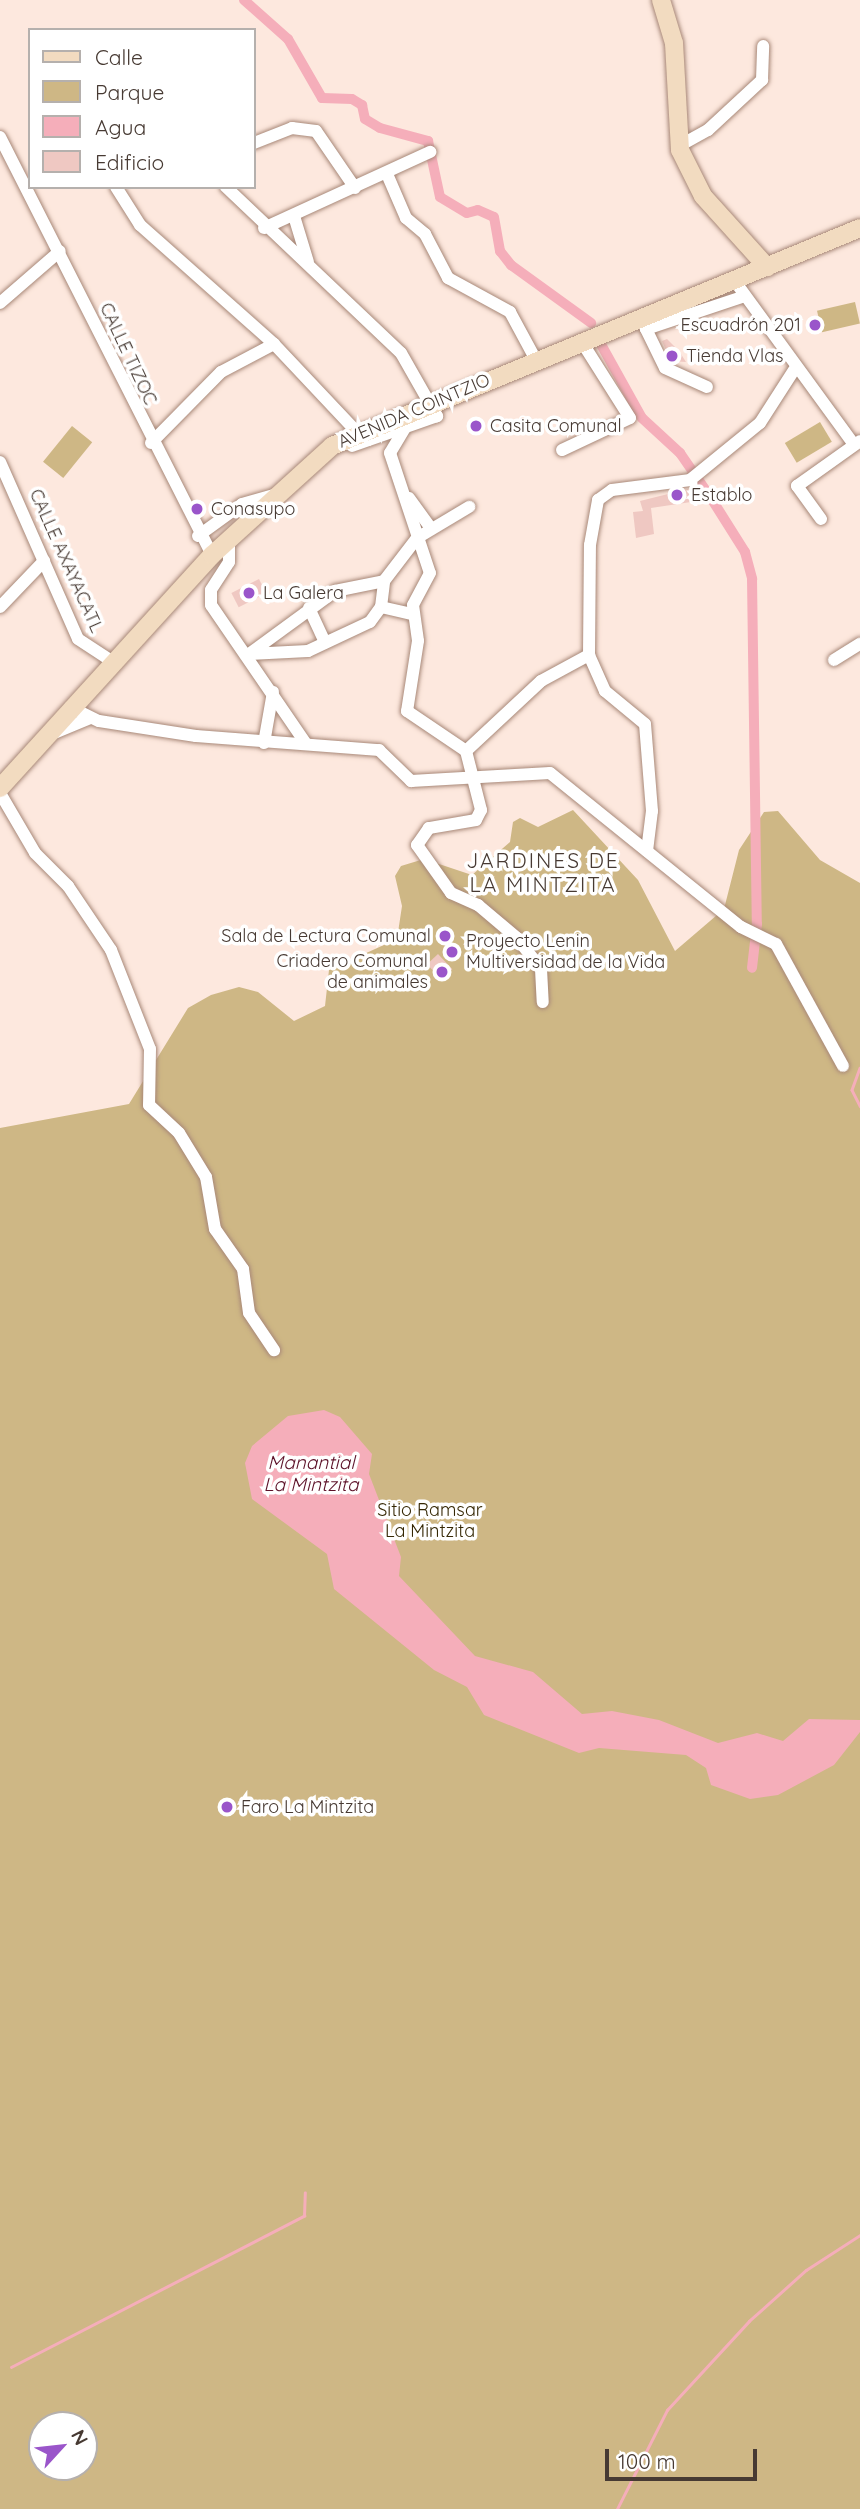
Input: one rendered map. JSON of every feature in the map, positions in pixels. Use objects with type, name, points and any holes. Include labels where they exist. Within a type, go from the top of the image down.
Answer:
[{"type":"main road","points":[[660,0],[674,43],[679,146],[703,195],[767,267]]},
{"type":"main road","name":"AVENIDA COINTZIO","points":[[0,791],[43,737],[212,555],[308,463],[357,432],[582,342],[644,323],[734,280],[860,228]]},
{"type":"street","points":[[679,146],[708,130],[762,80],[763,46]]},
{"type":"street","points":[[256,143],[292,128],[316,131],[355,188]]},
{"type":"street","name":"CALLE TIZOC","points":[[0,137],[13,167],[60,251],[198,536],[212,555]]},
{"type":"street","points":[[264,228],[387,174],[430,152]]},
{"type":"street","points":[[0,174],[13,167]]},
{"type":"street","points":[[387,174],[407,218],[425,234],[448,278],[510,312],[536,360]]},
{"type":"street","points":[[117,189],[140,225],[274,344],[357,432]]},
{"type":"street","points":[[228,189],[264,228],[308,262],[401,353],[437,416],[308,463]]},
{"type":"street","points":[[294,216],[308,262]]},
{"type":"street","points":[[0,303],[60,251]]},
{"type":"street","points":[[734,280],[794,370],[857,442],[797,486],[821,519]]},
{"type":"street","points":[[707,387],[664,368],[644,323],[745,296]]},
{"type":"street","points":[[562,450],[630,418],[582,342]]},
{"type":"street","points":[[151,443],[221,372],[274,344]]},
{"type":"street","points":[[647,850],[652,811],[645,724],[605,691],[589,655],[590,545],[598,499],[612,490],[695,476],[760,423],[794,370]]},
{"type":"street","points":[[405,428],[390,453],[430,573],[412,614],[418,641],[407,711],[466,751],[481,810],[476,820],[429,828],[417,845],[451,893],[478,905],[517,938],[541,970],[543,1002]]},
{"type":"street","name":"CALLE AXAYACATL","points":[[0,462],[79,639],[113,662]]},
{"type":"street","points":[[402,489],[431,528]]},
{"type":"street","points":[[198,536],[242,504],[274,495]]},
{"type":"street","points":[[249,654],[293,654],[370,622],[381,607],[384,581],[417,538],[469,508]]},
{"type":"street","points":[[229,538],[229,562],[211,590],[211,605],[249,654],[306,744]]},
{"type":"street","points":[[0,607],[44,561]]},
{"type":"street","points":[[249,654],[335,591],[384,581]]},
{"type":"street","points":[[381,607],[412,614]]},
{"type":"street","points":[[309,608],[325,642]]},
{"type":"street","points":[[834,660],[860,644]]},
{"type":"street","points":[[466,751],[541,681],[589,655]]},
{"type":"street","points":[[264,743],[273,692]]},
{"type":"street","points":[[70,707],[90,718],[264,743],[379,750],[411,781],[550,773],[781,953],[843,1066]]},
{"type":"street","points":[[43,737],[90,718]]},
{"type":"street","points":[[0,791],[35,853],[68,886],[111,950],[150,1049],[149,1105],[179,1133],[206,1177],[215,1229],[243,1269],[249,1314],[274,1350]]},
{"type":"green space","points":[[855,302],[860,323],[822,332],[817,311]]},
{"type":"green space","points":[[820,422],[832,442],[797,463],[785,443]]},
{"type":"green space","points":[[72,426],[92,442],[63,478],[43,462]]},
{"type":"green space","name":"Sitio Ramsar La Mintzita","points":[[573,810],[638,880],[675,951],[724,909],[739,850],[764,812],[778,811],[820,860],[860,883],[860,2509],[0,2509],[0,1128],[129,1104],[188,1008],[211,995],[239,987],[258,992],[294,1021],[325,1006],[329,970],[397,939],[402,906],[395,876],[401,866],[424,859],[472,875],[510,842],[513,822],[520,818],[538,827]]},
{"type":"water","name":"Manantial La Mintzita","points":[[324,1410],[340,1417],[372,1454],[369,1474],[401,1557],[399,1576],[475,1656],[533,1672],[582,1714],[612,1711],[659,1720],[718,1743],[757,1733],[783,1741],[809,1719],[860,1720],[860,1732],[834,1765],[778,1795],[750,1799],[711,1785],[706,1768],[686,1755],[599,1748],[579,1753],[484,1715],[467,1687],[434,1670],[334,1589],[327,1554],[252,1499],[245,1463],[252,1446],[288,1416]]},
{"type":"building","points":[[667,339],[686,362],[671,361],[662,341]]},
{"type":"building","points":[[688,489],[691,502],[651,508],[654,534],[636,538],[633,512],[643,511],[640,501]]},
{"type":"building","name":"La Galera","points":[[259,579],[266,593],[239,607],[231,593]]},
{"type":"building","name":"Criadero Comunal de animales","points":[[438,954],[452,969],[441,980],[427,964]]},
{"type":"waterway","points":[[244,0],[288,39],[322,98],[352,99],[362,105],[365,119],[380,128],[428,141],[440,197],[467,213],[478,210],[494,217],[500,251],[511,265],[591,323]]},
{"type":"waterway","points":[[598,339],[642,418],[680,453],[711,498],[745,552],[752,579],[757,924],[752,968]]},
{"type":"waterway","points":[[860,1068],[852,1090],[860,1106]]},
{"type":"waterway","points":[[11,2367],[304,2216],[305,2193]]},
{"type":"waterway","points":[[617,2509],[667,2410],[749,2321],[806,2270],[860,2235]]},
{"type":"place","name":"Escuadrón 201","points":[[815,325]]},
{"type":"place","name":"Tienda Vlas","points":[[672,356]]},
{"type":"place","name":"Casita Comunal","points":[[476,426]]},
{"type":"place","name":"Establo","points":[[677,495]]},
{"type":"place","name":"Conasupo","points":[[197,509]]},
{"type":"place","name":"La Galera","points":[[249,593]]},
{"type":"place","name":"Sala de Lectura Comunal","points":[[445,936]]},
{"type":"place","name":"Proyecto Lenin Multiversidad de la Vida","points":[[452,952]]},
{"type":"place","name":"Criadero Comunal de animales","points":[[442,972]]},
{"type":"place","name":"Faro La Mintzita","points":[[227,1807]]},
{"type":"district","name":"JARDINES DE LA MINTZITA","points":[[543,872]]}]
